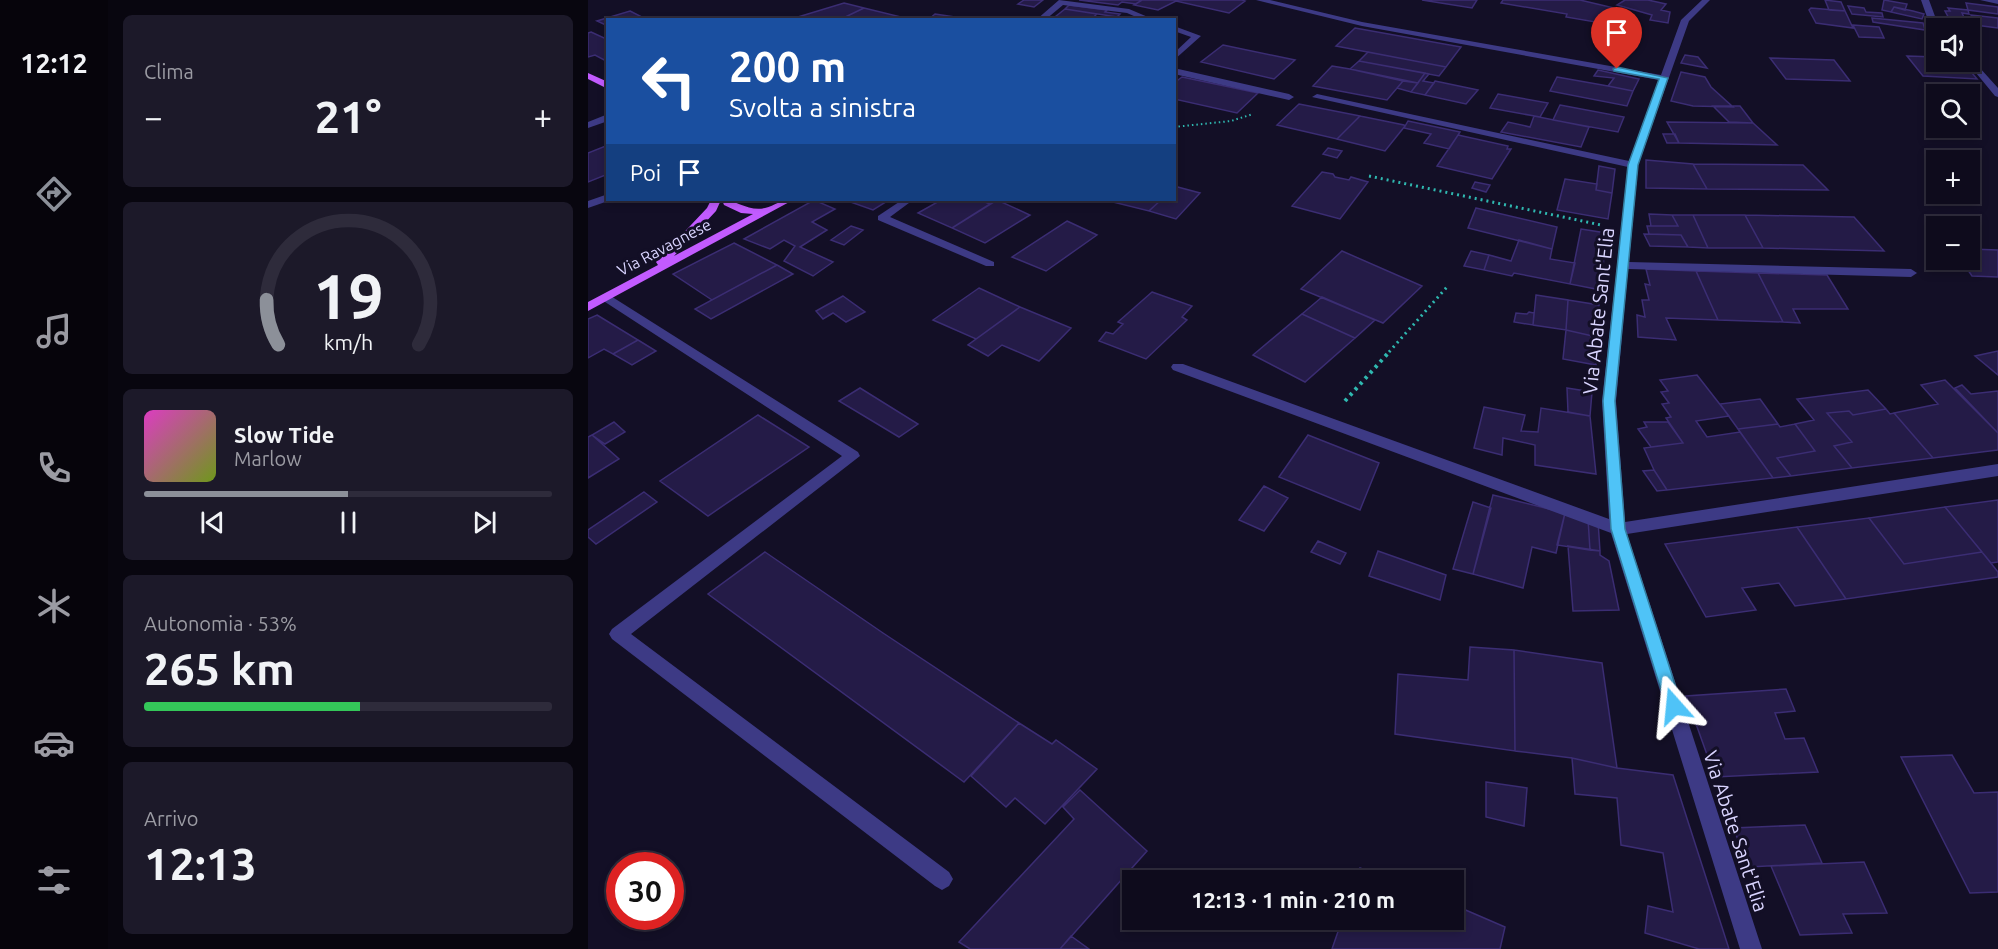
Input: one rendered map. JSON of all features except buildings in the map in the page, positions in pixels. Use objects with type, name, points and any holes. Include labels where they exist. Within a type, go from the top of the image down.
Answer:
[{"type":"main road","points":[[588,76],[606,85]]},
{"type":"main road","points":[[649,274],[712,209],[716,201]]},
{"type":"main road","points":[[727,201],[745,211],[768,211]]},
{"type":"main road","name":"Via Ravagnese","points":[[588,307],[786,201]]},
{"type":"street","points":[[1260,0],[1362,24],[1664,78]]},
{"type":"street","name":"Via Abate Sant'Elia","points":[[1706,0],[1685,20],[1633,165],[1609,401],[1618,529],[1751,949]]},
{"type":"street","points":[[1925,0],[1931,18]]},
{"type":"street","points":[[1984,0],[1998,2]]},
{"type":"street","points":[[1042,18],[1063,1],[1129,12],[1146,18]]},
{"type":"street","points":[[1176,29],[1197,36],[1176,56]]},
{"type":"street","points":[[1176,71],[1289,98]]},
{"type":"street","points":[[1980,72],[1998,94]]},
{"type":"street","points":[[1317,97],[1633,165]]},
{"type":"street","points":[[588,124],[606,118]]},
{"type":"street","points":[[588,205],[606,198]]},
{"type":"street","points":[[906,201],[882,218],[990,264]]},
{"type":"street","points":[[1624,265],[1911,273]]},
{"type":"street","points":[[606,297],[853,456],[618,634],[942,879]]},
{"type":"street","points":[[1178,367],[1618,529],[1998,470]]},
{"type":"path","points":[[1176,127],[1231,121],[1275,107],[1289,98]]},
{"type":"path","points":[[1370,176],[1628,231]]},
{"type":"path","points":[[1326,422],[1447,287]]},
{"type":"route","points":[[1617,69],[1664,78],[1633,165],[1609,401],[1618,529],[1674,706]]}]
